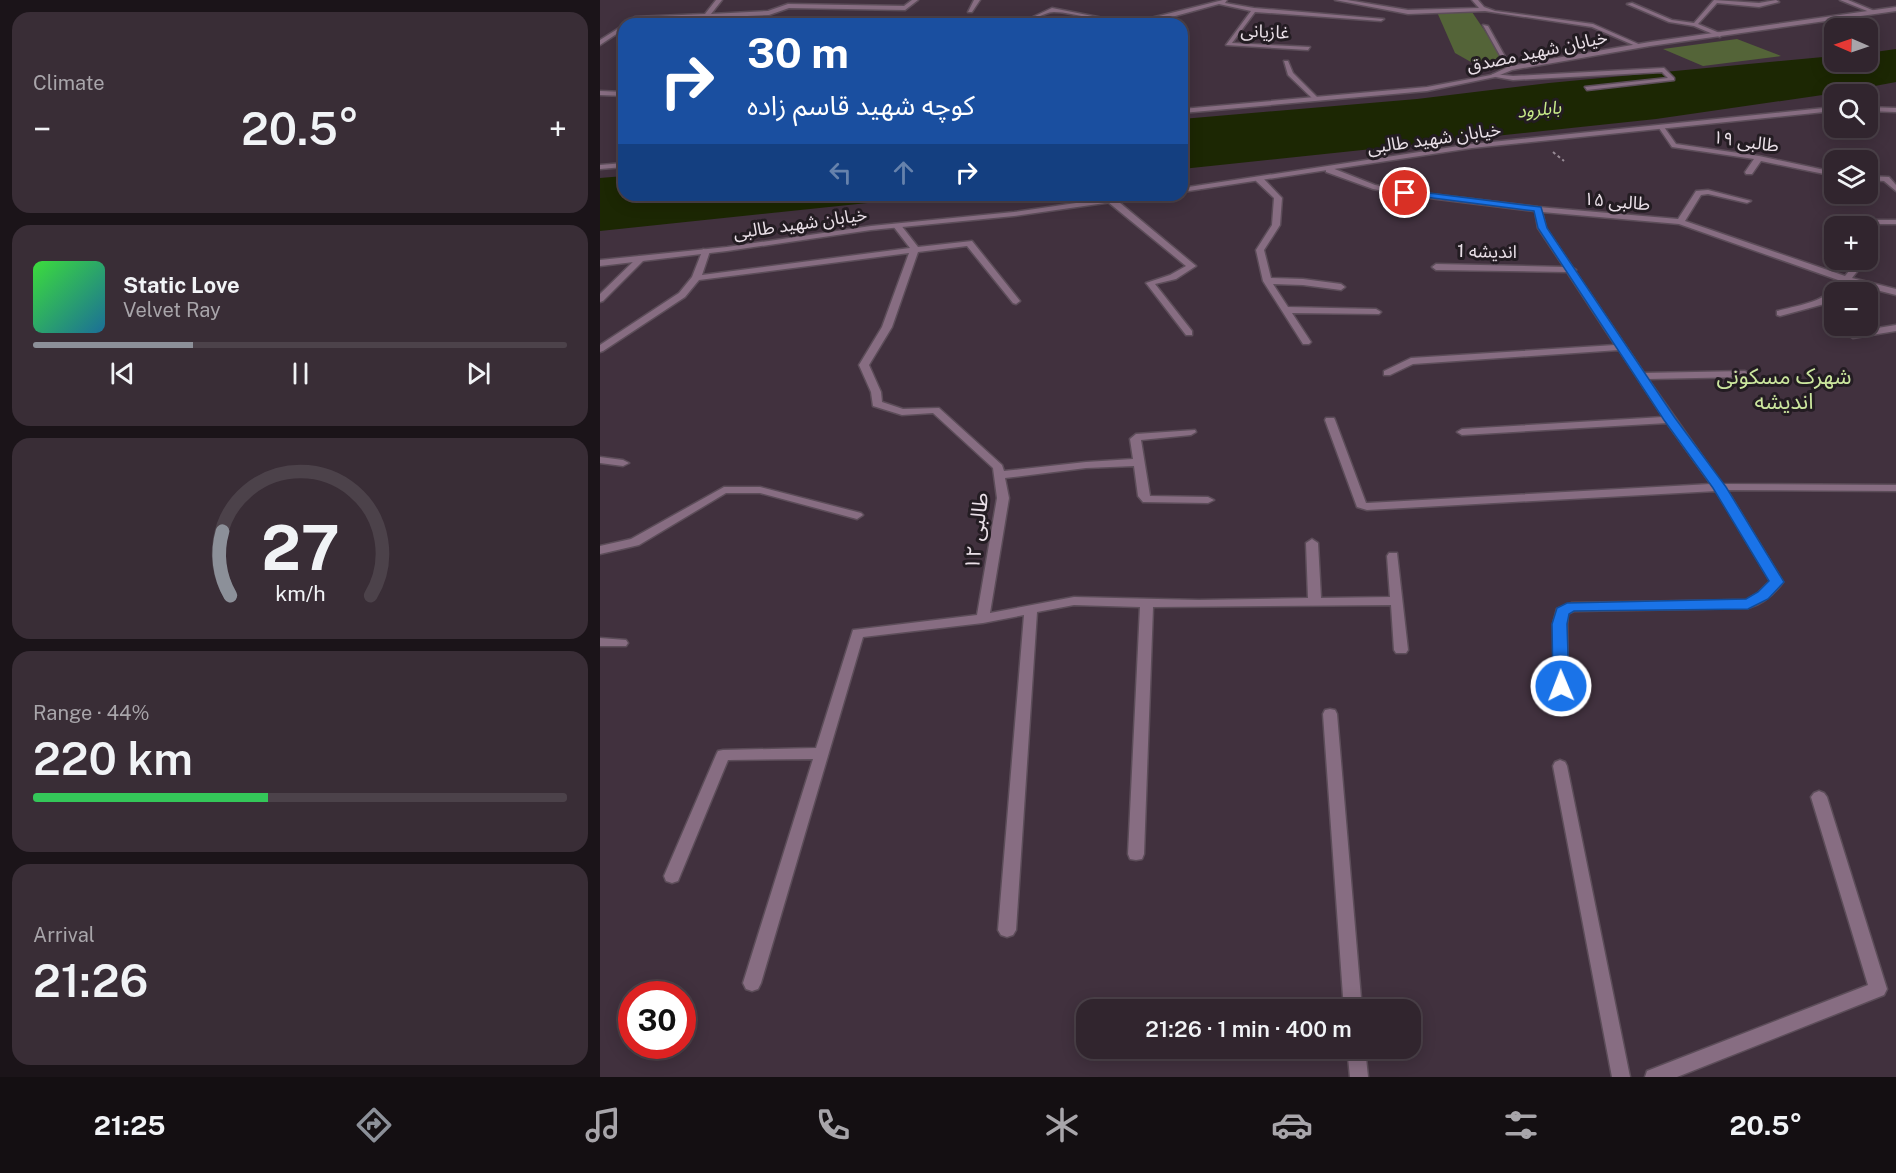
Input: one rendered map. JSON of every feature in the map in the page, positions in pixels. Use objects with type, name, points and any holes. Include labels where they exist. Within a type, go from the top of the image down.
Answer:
[{"type":"street","points":[[707,15],[719,0]]},
{"type":"street","points":[[805,6],[812,0]]},
{"type":"street","points":[[653,18],[769,13],[788,6],[905,8],[915,0]]},
{"type":"street","points":[[970,11],[977,0]]},
{"type":"street","points":[[1157,18],[1226,0]]},
{"type":"street","points":[[1338,0],[1408,12],[1487,9],[1593,26],[1640,46]]},
{"type":"street","points":[[1475,0],[1487,9]]},
{"type":"street","points":[[1843,0],[1874,12]]},
{"type":"street","points":[[1695,25],[1717,1],[1760,5],[1776,2]]},
{"type":"street","points":[[1220,3],[1254,10],[1380,19]]},
{"type":"street","points":[[1630,4],[1671,21],[1695,25],[1720,35]]},
{"type":"street","name":"خیابان شهید مصدق","points":[[1188,110],[1427,89],[1494,76],[1510,68],[1640,46],[1896,9]]},
{"type":"street","points":[[1035,18],[1052,10],[1093,18]]},
{"type":"street","name":"غازیانی","points":[[1254,10],[1228,44],[1308,48]]},
{"type":"street","points":[[1546,19],[1551,10]]},
{"type":"street","points":[[1485,26],[1510,68]]},
{"type":"street","points":[[600,43],[618,31]]},
{"type":"street","points":[[1286,62],[1290,74],[1315,98]]},
{"type":"street","points":[[1494,76],[1513,78],[1664,70],[1672,79],[1587,88]]},
{"type":"street","points":[[600,93],[618,94]]},
{"type":"street","points":[[1878,109],[1896,110]]},
{"type":"street","name":"خیابان شهید طالبی","points":[[1188,189],[1329,170],[1472,146],[1824,110]]},
{"type":"street","name":"طالبی ۱۹","points":[[1662,128],[1674,146],[1759,158],[1824,172]]},
{"type":"street","points":[[1749,172],[1759,158]]},
{"type":"street","points":[[600,167],[618,166]]},
{"type":"street","name":"طالبی ۱۵","points":[[1329,170],[1373,187],[1538,209],[1680,222],[1848,280],[1895,292]]},
{"type":"street","points":[[1878,178],[1886,179],[1894,186]]},
{"type":"street","points":[[1259,179],[1278,198],[1276,225],[1260,250],[1267,281],[1306,342]]},
{"type":"street","points":[[1680,222],[1699,193],[1708,192],[1747,201]]},
{"type":"street","name":"خیابان شهید طالبی","points":[[600,263],[897,226],[1014,214],[1104,201]]},
{"type":"street","points":[[1112,201],[1192,266],[1173,277],[1150,283],[1189,333]]},
{"type":"street","points":[[1538,209],[1542,228],[1670,420],[1719,487],[1777,582],[1763,596],[1748,604],[1572,607],[1562,612],[1560,624],[1561,686]]},
{"type":"street","points":[[1878,222],[1896,222]]},
{"type":"street","points":[[897,226],[915,249]]},
{"type":"street","points":[[696,278],[969,243],[1016,301]]},
{"type":"street","name":"طالبی ۱۲","points":[[915,249],[887,327],[864,365],[876,392],[877,404],[902,412],[935,410],[998,467],[1003,498],[984,619]]},
{"type":"street","points":[[600,349],[682,295],[696,278],[706,251]]},
{"type":"street","points":[[600,299],[642,258]]},
{"type":"street","name":"اندیشه 1","points":[[1436,267],[1572,270]]},
{"type":"street","points":[[1848,280],[1855,270]]},
{"type":"street","points":[[1267,281],[1341,287]]},
{"type":"street","points":[[1780,314],[1824,301]]},
{"type":"street","points":[[1286,310],[1376,312]]},
{"type":"street","points":[[1878,331],[1896,328]]},
{"type":"street","points":[[1387,373],[1411,362],[1622,347]]},
{"type":"street","points":[[1642,376],[1745,374]]},
{"type":"street","points":[[1330,420],[1361,506],[1367,507],[1719,487],[1896,488]]},
{"type":"street","points":[[1462,432],[1670,420]]},
{"type":"street","points":[[1191,432],[1140,436],[1135,442],[1144,496],[1147,500],[1208,500]]},
{"type":"street","points":[[600,460],[623,463]]},
{"type":"street","points":[[1000,475],[1086,465],[1139,462]]},
{"type":"street","points":[[600,550],[635,542],[724,490],[760,490],[857,515]]},
{"type":"street","points":[[1312,543],[1316,601]]},
{"type":"street","points":[[1393,556],[1401,650]]},
{"type":"street","points":[[752,983],[858,633],[984,619],[1074,601],[1147,603],[1397,601]]},
{"type":"street","points":[[1136,854],[1147,603]]},
{"type":"street","points":[[1007,930],[1031,609]]},
{"type":"street","points":[[600,642],[621,643]]},
{"type":"street","points":[[1329,714],[1352,999]]},
{"type":"street","points":[[672,876],[723,755],[822,753]]},
{"type":"street","points":[[1560,766],[1621,1077]]},
{"type":"street","points":[[1654,1077],[1878,989],[1819,797]]},
{"type":"street","points":[[1357,1059],[1359,1077]]},
{"type":"shaded area","points":[[1437,12],[1472,12],[1510,68],[1485,70],[1455,53]]},
{"type":"shaded area","points":[[1737,39],[1781,56],[1703,66],[1663,49]]},
{"type":"water","name":"بابلرود","points":[[1896,49],[1896,82],[1878,85],[1824,84],[1824,95],[1656,119],[1188,168],[1188,118],[1417,99],[1549,83],[1824,57],[1824,72],[1878,72],[1878,52]]},
{"type":"water","points":[[618,176],[618,201],[887,201],[600,231],[600,178]]},
{"type":"district","name":"شهرک مسکونی اندیشه","points":[[1784,388]]},
{"type":"route","points":[[1405,193],[1538,209],[1542,228],[1670,420],[1719,487],[1777,582],[1763,596],[1748,604],[1572,607],[1562,612],[1560,624],[1561,686]]}]
